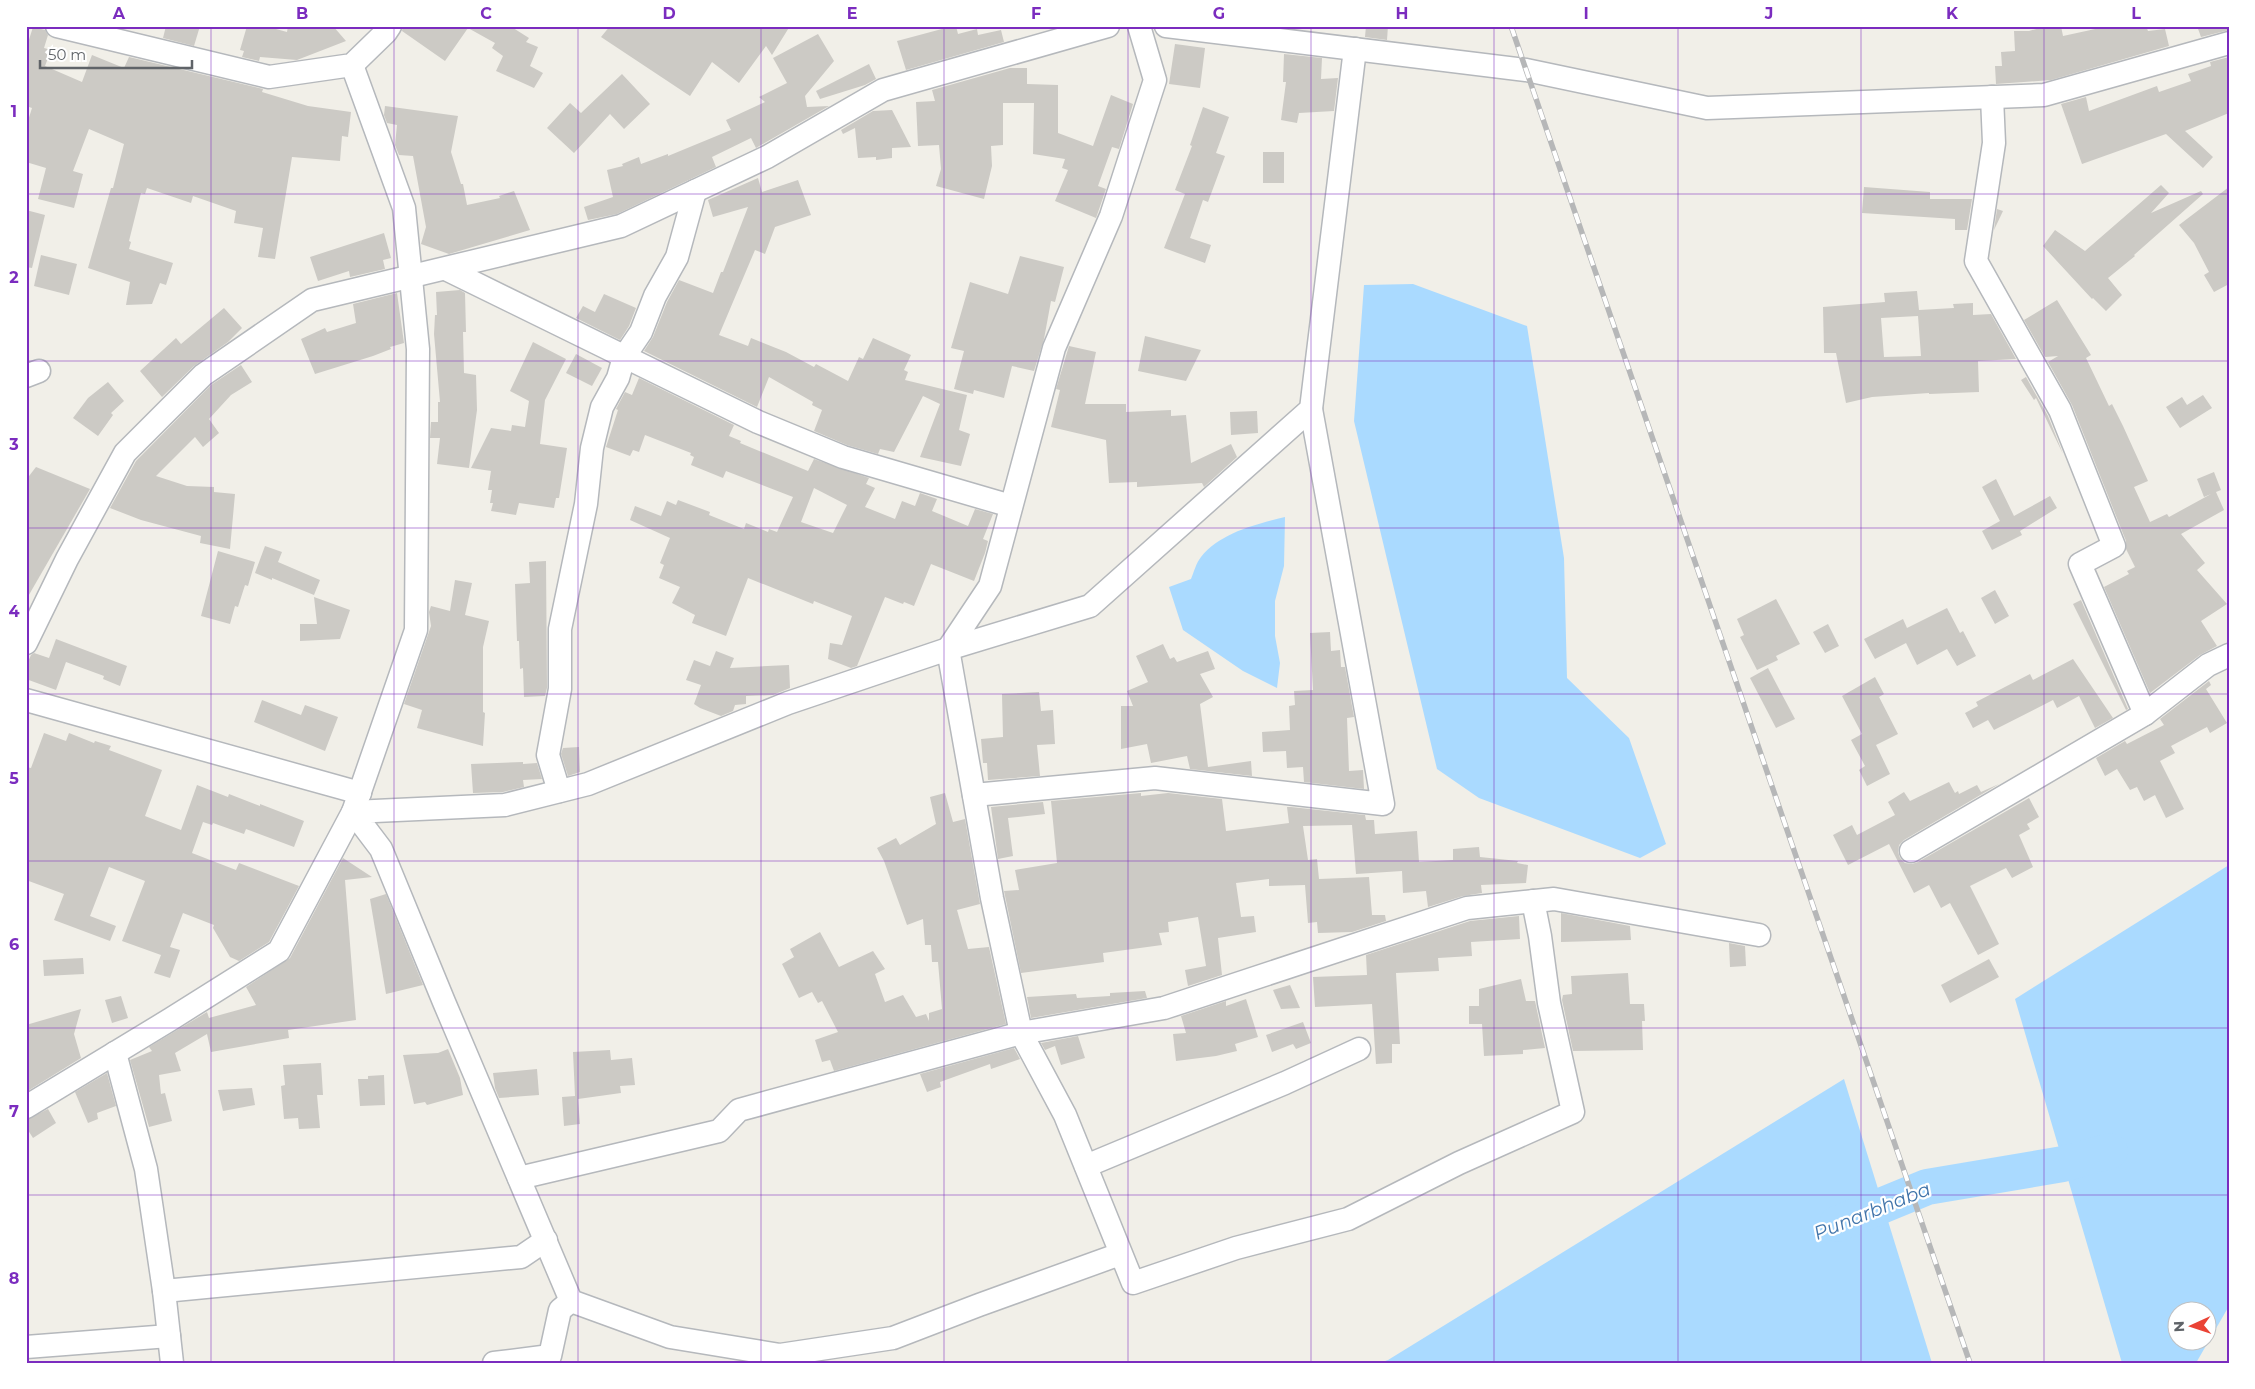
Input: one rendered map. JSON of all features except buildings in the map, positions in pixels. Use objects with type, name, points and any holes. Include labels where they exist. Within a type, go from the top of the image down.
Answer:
[{"type":"street","points":[[57,26],[269,77],[352,65],[390,26]]},
{"type":"street","points":[[26,643],[67,559],[125,454],[203,375],[312,300],[620,226],[767,157],[883,90],[1108,26]]},
{"type":"street","points":[[1139,26],[1154,80],[1111,216],[1054,348],[990,586],[948,649],[992,898],[1022,1033],[1066,1115],[1133,1283],[1236,1248],[1348,1219],[1458,1163],[1573,1112],[1549,1003],[1533,901]]},
{"type":"street","points":[[1166,26],[1526,70],[1707,108],[2044,95],[2229,43]]},
{"type":"street","points":[[974,795],[1155,778],[1383,804],[1311,410],[1355,49]]},
{"type":"street","points":[[26,1106],[278,951],[357,802],[416,630],[418,349],[404,208],[352,65]]},
{"type":"street","points":[[1992,97],[1994,143],[1976,261],[2060,410],[2114,546],[2080,564],[2145,714]]},
{"type":"street","points":[[559,791],[548,755],[560,689],[560,629],[586,504],[592,448],[602,407],[618,378],[624,356],[641,332],[655,296],[676,257],[695,191]]},
{"type":"street","points":[[446,269],[758,422],[843,457],[1012,506]]},
{"type":"street","points":[[26,700],[357,802],[505,805],[588,784],[788,703],[948,649],[1090,606],[1311,410]]},
{"type":"street","points":[[1911,851],[2145,714],[2208,665],[2229,655]]},
{"type":"street","points":[[357,802],[381,849],[571,1301],[670,1337],[780,1355],[894,1338],[1120,1254]]},
{"type":"street","points":[[519,1178],[719,1131],[738,1110],[1022,1033],[1164,1008],[1466,908],[1554,899],[1759,935]]},
{"type":"street","points":[[1086,1166],[1285,1083],[1359,1048]]},
{"type":"street","points":[[115,1053],[146,1169],[164,1291],[172,1363]]},
{"type":"street","points":[[164,1291],[522,1257],[546,1240]]},
{"type":"street","points":[[494,1363],[551,1359],[560,1310],[571,1301]]},
{"type":"street","points":[[26,1348],[169,1336]]},
{"type":"water","points":[[1413,284],[1527,326],[1564,558],[1567,678],[1629,738],[1666,844],[1640,858],[1479,798],[1437,769],[1354,421],[1364,285]]},
{"type":"water","points":[[1285,517],[1284,566],[1275,601],[1275,636],[1280,663],[1277,688],[1243,671],[1183,630],[1169,587],[1191,579],[1199,559],[1218,542],[1251,526]]},
{"type":"water","points":[[2229,865],[2229,1306],[2218,1325],[2218,1302],[2168,1302],[2168,1352],[2202,1352],[2196,1363],[2122,1363],[2015,999]]},
{"type":"water","points":[[1844,1079],[1932,1363],[1379,1363],[1388,1360]]},
{"type":"waterway","name":"Punarbhaba","points":[[1837,1224],[1927,1187],[2063,1164],[2110,1151]]},
{"type":"railway","points":[[1511,26],[1970,1363]]}]
